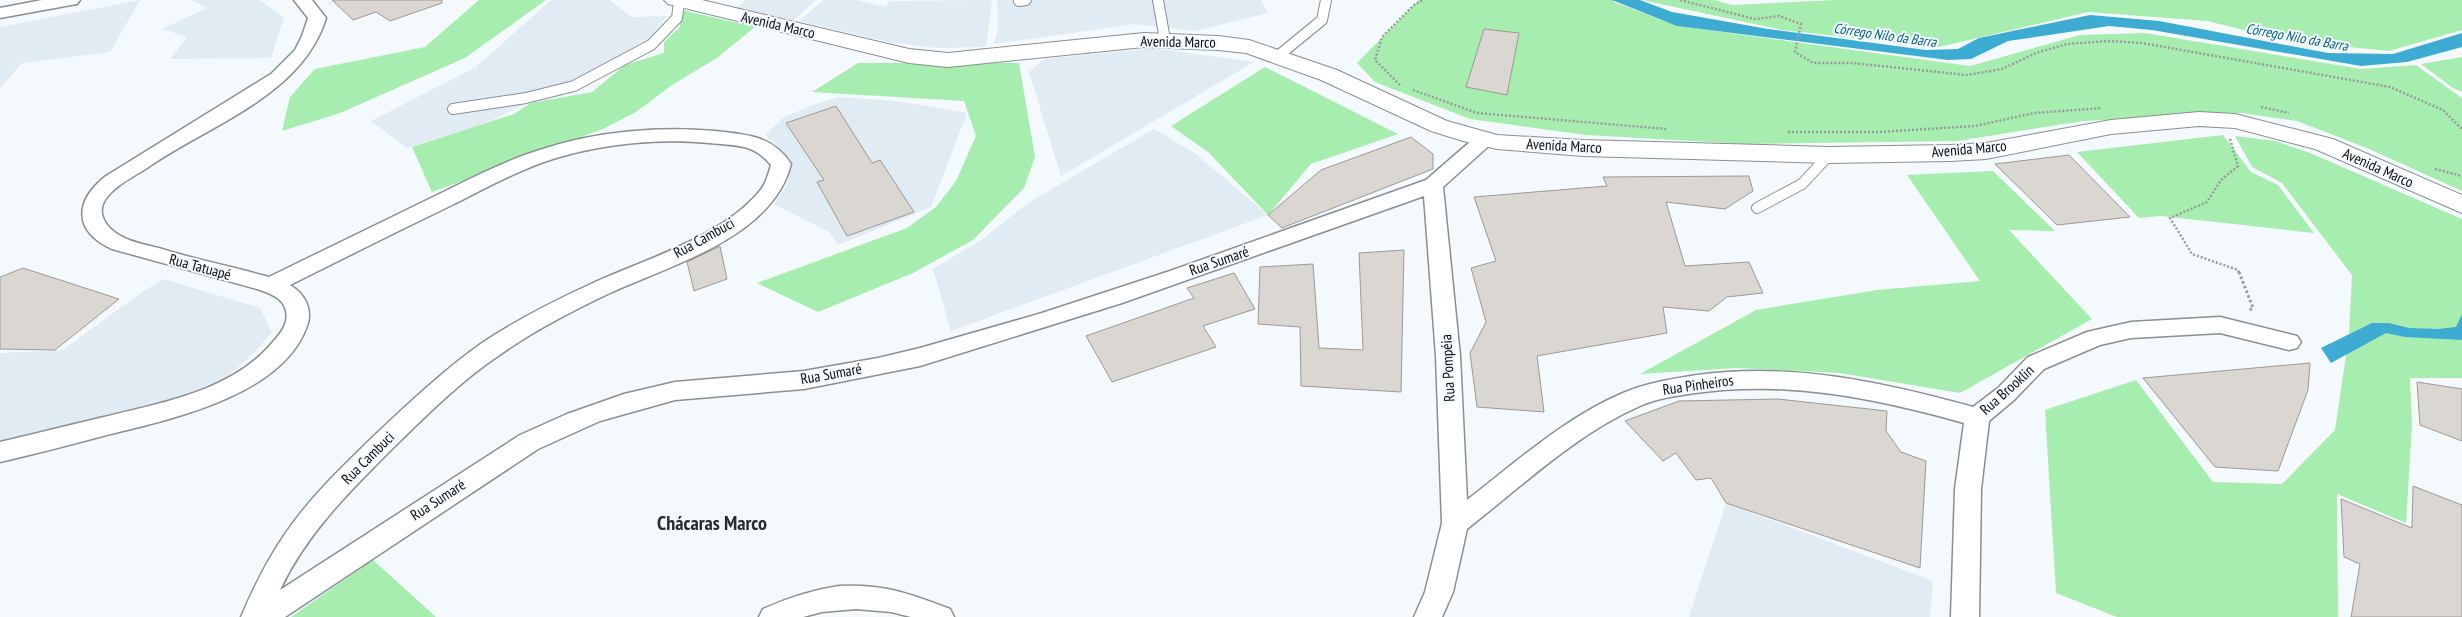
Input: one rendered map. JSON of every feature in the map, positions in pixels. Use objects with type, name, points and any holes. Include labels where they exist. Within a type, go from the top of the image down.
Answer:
[{"type":"main road","name":"Avenida Marco","points":[[677,1],[909,56],[948,60],[1165,40],[1218,43],[1249,48],[1278,56],[1329,76],[1439,126],[1485,139],[1528,145],[1602,149],[1829,155],[1986,151],[2111,128],[2199,119],[2234,121],[2324,144],[2462,205]]},
{"type":"street","points":[[0,13],[71,0]]},
{"type":"street","name":"Rua Tatuapé","points":[[0,452],[185,406],[238,381],[262,366],[284,345],[299,323],[298,308],[288,294],[272,285],[205,269],[110,239],[96,227],[91,214],[95,199],[110,183],[155,153],[271,84],[289,68],[303,52],[314,34],[317,18],[304,0]]},
{"type":"street","name":"Rua Cambuci","points":[[254,617],[270,581],[293,543],[363,462],[424,404],[492,349],[540,320],[643,269],[699,245],[725,230],[753,209],[772,190],[780,177],[781,164],[768,149],[748,142],[692,135],[645,137],[596,143],[550,153],[504,171],[272,285]]},
{"type":"street","points":[[1433,186],[1485,139]]},
{"type":"street","name":"Rua Pompéia","points":[[1428,617],[1438,592],[1455,523],[1448,356],[1433,186]]},
{"type":"street","name":"Rua Sumaré","points":[[262,617],[529,442],[558,427],[658,394],[707,387],[804,380],[918,357],[1156,282],[1433,186]]},
{"type":"street","name":"Rua Brooklin","points":[[1966,617],[1968,489],[1977,417],[2006,394],[2036,363],[2095,338],[2131,330],[2220,325],[2289,342]]},
{"type":"street","name":"Rua Pinheiros","points":[[1455,523],[1542,456],[1599,418],[1626,401],[1658,390],[1704,382],[1765,378],[1797,379],[1888,392],[1977,417]]},
{"type":"street","points":[[772,617],[826,598],[878,598],[909,604],[940,617]]},
{"type":"lane","points":[[1019,1],[1026,0]]},
{"type":"lane","points":[[1158,0],[1161,27],[1165,40]]},
{"type":"lane","points":[[1278,56],[1322,20],[1326,0]]},
{"type":"lane","points":[[454,109],[526,98],[574,86],[616,66],[651,44],[669,28],[677,18],[677,1]]},
{"type":"lane","points":[[1757,208],[1802,184],[1829,155]]},
{"type":"path","points":[[1402,86],[1375,60],[1382,38],[1414,5],[1423,0]]},
{"type":"path","points":[[1680,0],[1755,19],[1779,16],[1801,26],[1795,50],[1813,63],[1852,63],[1967,75],[2002,69],[2036,53],[2067,44],[2108,41],[2142,43],[2390,88],[2443,110],[2462,129]]},
{"type":"path","points":[[1411,90],[1477,113],[1676,130]]},
{"type":"path","points":[[2252,106],[2270,107],[2295,115]]},
{"type":"path","points":[[1780,132],[1879,132],[1975,126],[2034,112],[2103,108]]},
{"type":"path","points":[[2220,325],[2253,308],[2238,270],[2192,254],[2170,218],[2207,202],[2222,180],[2238,166],[2229,134]]},
{"type":"path","points":[[2426,165],[2462,176]]},
{"type":"shaded area","points":[[140,0],[110,52],[22,63],[0,88],[0,27]]},
{"type":"shaded area","points":[[191,0],[259,0],[284,17],[271,58],[170,59],[187,37],[162,29],[207,8]]},
{"type":"shaded area","points":[[610,0],[631,17],[667,16],[635,58],[579,90],[536,99],[486,123],[407,148],[371,121],[476,67],[550,1]]},
{"type":"shaded area","points":[[746,0],[816,0],[794,20],[737,8]]},
{"type":"shaded area","points":[[823,0],[856,0],[885,7],[890,1],[992,0],[986,47],[936,48],[888,42],[799,21]]},
{"type":"shaded area","points":[[997,0],[1261,0],[1268,13],[1195,31],[1135,24],[994,44],[998,29]]},
{"type":"shaded area","points":[[1153,48],[1254,62],[1061,176],[1029,72],[1044,59]]},
{"type":"shaded area","points":[[839,97],[897,101],[967,113],[931,207],[838,245],[829,232],[774,204],[787,184],[790,170],[783,151],[765,135],[784,117]]},
{"type":"shaded area","points":[[1154,129],[1196,154],[1268,215],[951,331],[933,269],[983,239],[1028,203]]},
{"type":"shaded area","points":[[164,279],[260,308],[272,332],[255,352],[214,389],[69,432],[0,446],[0,353],[63,350],[142,292]]},
{"type":"shaded area","points":[[1726,503],[1933,581],[1930,617],[1689,617]]},
{"type":"green space","points":[[479,0],[546,0],[465,58],[340,113],[282,131],[290,97],[315,69],[425,47]]},
{"type":"green space","points":[[1419,0],[1614,0],[1614,2],[1678,26],[1970,66],[2080,35],[2145,33],[2361,69],[2416,65],[2462,98],[2462,191],[2367,148],[2297,121],[2242,113],[2083,121],[1957,141],[1745,144],[1586,135],[1470,119],[1375,82],[1357,63]]},
{"type":"green space","points":[[1642,0],[1714,0],[1732,5],[1836,0],[2462,0],[2462,30],[2389,51],[2289,41],[2207,21],[2088,12],[1939,47],[1782,30]]},
{"type":"green space","points":[[682,10],[755,27],[717,58],[672,85],[636,112],[603,129],[432,192],[412,147],[514,114],[531,103],[592,92],[625,65],[664,53],[664,42],[680,27]]},
{"type":"green space","points":[[2462,57],[2462,92],[2453,88],[2421,64]]},
{"type":"green space","points":[[858,63],[1019,63],[1035,157],[1024,188],[973,240],[913,273],[818,312],[757,283],[907,228],[936,207],[956,181],[976,136],[964,101],[812,92]]},
{"type":"green space","points":[[1265,67],[1398,134],[1311,164],[1268,215],[1208,152],[1171,126]]},
{"type":"green space","points":[[2223,135],[2251,172],[2278,185],[2314,233],[2161,216],[2139,218],[2077,152]]},
{"type":"green space","points":[[2235,136],[2275,141],[2310,153],[2462,219],[2462,378],[2410,378],[2412,426],[2406,523],[2337,494],[2338,617],[2117,617],[2056,593],[2045,410],[2136,380],[2213,482],[2282,484],[2335,430],[2349,335],[2352,275],[2282,183],[2252,167]]},
{"type":"green space","points":[[1993,171],[2055,231],[2009,230],[2092,319],[1960,393],[1840,373],[1736,368],[1640,374],[1756,310],[1877,290],[1980,281],[1907,175]]},
{"type":"green space","points":[[373,560],[436,617],[291,617]]},
{"type":"water","points":[[1612,0],[1640,0],[1672,12],[1768,29],[1926,50],[1958,49],[1979,38],[2090,15],[2159,21],[2328,53],[2393,54],[2462,33],[2462,47],[2407,62],[2361,66],[2152,30],[2109,26],[2008,41],[1971,59],[1948,60],[1677,26]]},
{"type":"water","points":[[2462,314],[2462,340],[2405,337],[2386,333],[2331,363],[2321,348],[2372,323],[2389,323],[2409,328],[2438,329],[2456,327]]},
{"type":"building","points":[[332,0],[442,0],[442,3],[390,21],[376,12],[353,20]]},
{"type":"building","points":[[1484,29],[1519,33],[1507,95],[1466,87]]},
{"type":"building","points":[[836,106],[872,163],[880,160],[914,212],[847,236],[817,182],[824,180],[786,123]]},
{"type":"building","points":[[1411,137],[1433,154],[1433,169],[1282,228],[1268,215],[1321,170]]},
{"type":"building","points":[[2069,155],[2130,217],[2057,225],[1995,164]]},
{"type":"building","points":[[1749,176],[1753,191],[1725,209],[1666,202],[1685,266],[1749,262],[1763,293],[1727,297],[1709,311],[1663,307],[1667,333],[1537,356],[1544,412],[1477,407],[1470,353],[1486,322],[1471,268],[1496,261],[1474,197],[1607,186],[1603,177]]},
{"type":"building","points":[[720,246],[727,279],[694,291],[687,262]]},
{"type":"building","points":[[1404,250],[1401,392],[1301,386],[1300,327],[1258,324],[1260,267],[1313,264],[1319,348],[1363,350],[1359,253]]},
{"type":"building","points":[[23,268],[119,299],[55,350],[0,349],[0,277]]},
{"type":"building","points":[[1234,273],[1255,309],[1203,326],[1216,347],[1112,382],[1086,336],[1194,298],[1187,288]]},
{"type":"building","points":[[2310,363],[2308,390],[2278,471],[2215,467],[2143,378]]},
{"type":"building","points":[[2417,382],[2462,389],[2462,441],[2420,425]]},
{"type":"building","points":[[1778,399],[1887,411],[1886,431],[1901,452],[1926,461],[1920,568],[1726,503],[1711,478],[1696,480],[1676,453],[1663,461],[1625,421],[1679,401]]},
{"type":"building","points":[[2413,486],[2462,505],[2462,617],[2351,617],[2360,564],[2344,557],[2341,499],[2412,528]]},
{"type":"district","name":"Chácaras Marco","points":[[712,523]]},
{"type":"water label","name":"Córrego Nilo da Barra","points":[[1885,35]]},
{"type":"water label","name":"Córrego Nilo da Barra","points":[[2297,37]]}]
